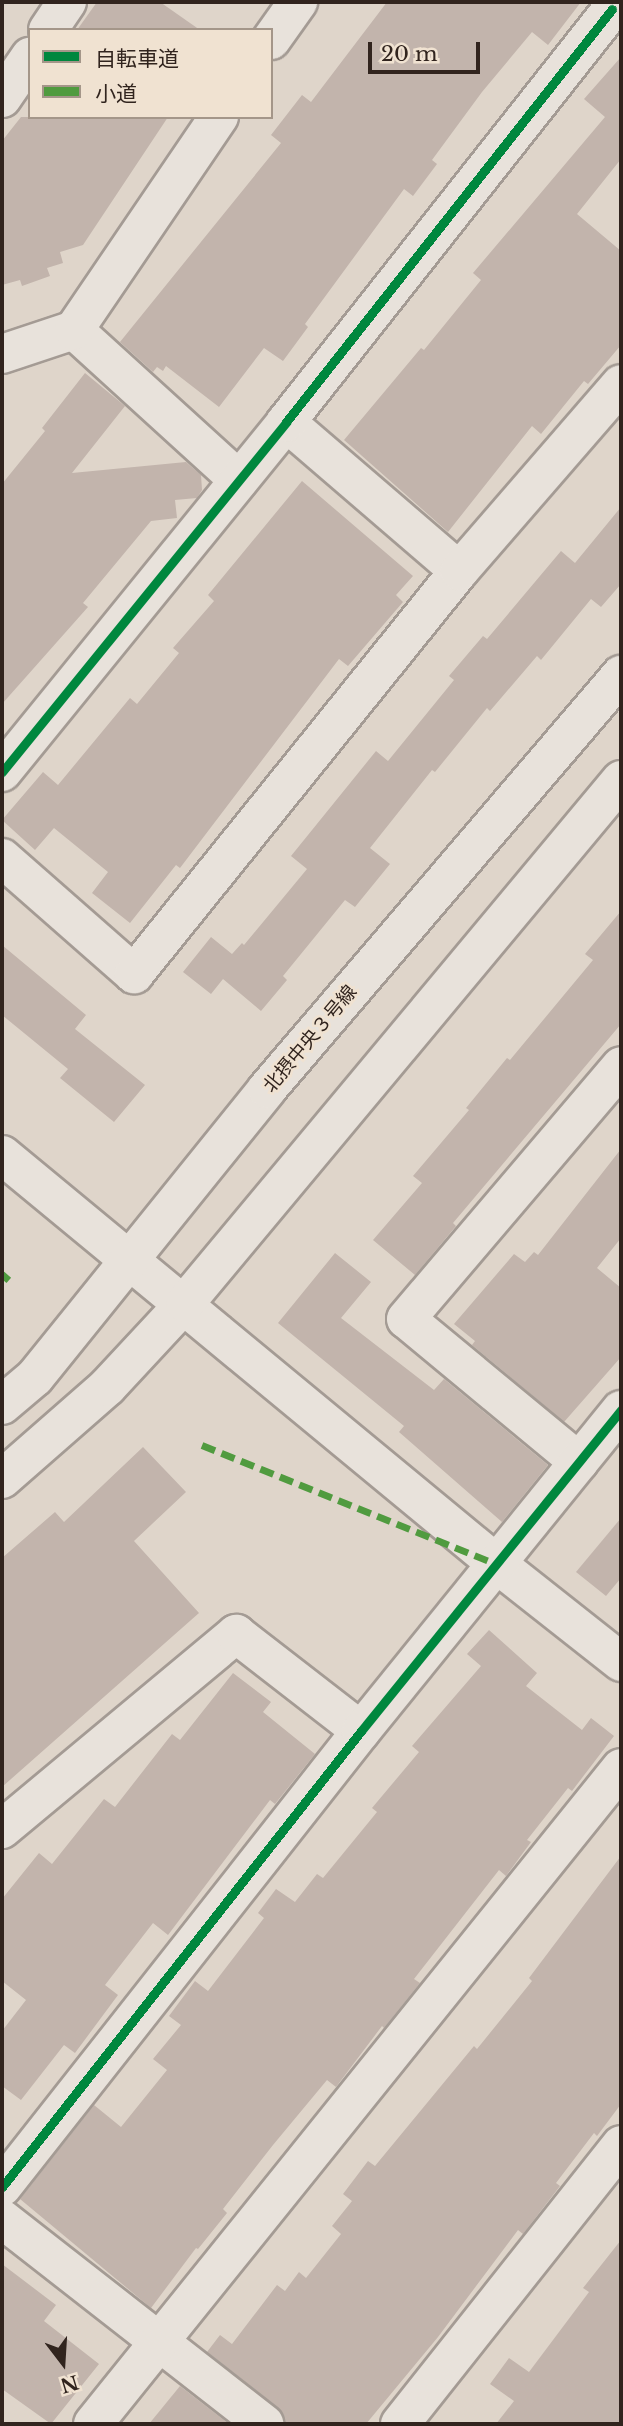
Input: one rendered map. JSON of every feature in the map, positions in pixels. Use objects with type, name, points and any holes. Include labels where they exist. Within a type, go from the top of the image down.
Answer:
[{"type":"street","points":[[49,28],[67,2]]},
{"type":"street","points":[[273,37],[298,2]]},
{"type":"street","points":[[2,772],[286,422],[613,10]]},
{"type":"street","points":[[2,98],[28,60]]},
{"type":"street","points":[[2,354],[74,330],[218,119]]},
{"type":"street","points":[[74,330],[239,480]]},
{"type":"street","points":[[2,858],[134,974],[459,571],[621,384]]},
{"type":"street","points":[[286,422],[459,571]]},
{"type":"street","name":"北摂中央３号線","points":[[2,1405],[35,1377],[128,1258],[267,1089],[621,675]]},
{"type":"street","points":[[2,1479],[107,1387],[185,1303],[621,780]]},
{"type":"street","points":[[579,1462],[406,1319],[621,1066]]},
{"type":"street","points":[[2,1155],[185,1303],[497,1564],[621,1662]]},
{"type":"street","points":[[2,2187],[361,1731],[621,1410]]},
{"type":"street","points":[[2,1829],[236,1634],[361,1731]]},
{"type":"street","points":[[93,2424],[621,1768]]},
{"type":"street","points":[[400,2424],[621,2145]]},
{"type":"street","points":[[2,2218],[264,2424]]},
{"type":"building","points":[[97,2],[160,2],[197,28],[78,28]]},
{"type":"building","points":[[387,2],[581,2],[548,45],[532,32],[482,92],[432,160],[437,164],[413,196],[404,189],[305,324],[308,327],[283,361],[264,348],[219,407],[166,366],[163,371],[157,367],[153,372],[120,342],[281,143],[271,135],[302,95],[311,102]]},
{"type":"building","points":[[621,57],[621,159],[577,214],[621,251],[621,345],[588,384],[584,381],[541,434],[532,426],[448,532],[344,440],[421,348],[424,350],[481,280],[473,273],[605,117],[584,99]]},
{"type":"building","points":[[21,117],[167,119],[83,245],[60,252],[63,263],[47,268],[50,276],[22,286],[20,280],[2,285],[2,141]]},
{"type":"building","points":[[85,373],[125,406],[72,473],[186,462],[201,475],[202,490],[197,498],[175,500],[177,518],[151,521],[83,603],[88,607],[2,704],[2,484],[45,431],[42,428]]},
{"type":"building","points":[[302,481],[413,576],[396,595],[403,602],[348,666],[339,659],[180,868],[176,865],[130,923],[92,893],[108,872],[54,828],[35,850],[2,820],[43,772],[58,785],[130,698],[137,704],[179,653],[173,648],[214,601],[208,595]]},
{"type":"building","points":[[621,507],[621,584],[601,607],[591,599],[541,660],[537,656],[490,711],[487,708],[435,772],[432,770],[370,848],[390,864],[355,907],[345,900],[283,976],[287,980],[261,1011],[223,979],[211,994],[183,972],[211,937],[232,954],[242,943],[244,945],[307,869],[291,856],[376,751],[388,761],[454,680],[449,676],[483,636],[487,639],[561,551],[575,563]]},
{"type":"building","points":[[621,911],[621,1024],[453,1223],[456,1226],[415,1275],[373,1240],[422,1183],[413,1176],[469,1110],[466,1108],[507,1058],[510,1060],[593,960],[585,954]]},
{"type":"building","points":[[2,945],[86,1015],[75,1029],[145,1085],[114,1122],[60,1078],[68,1069],[2,1015]]},
{"type":"building","points":[[621,1149],[621,1238],[597,1268],[621,1288],[621,1357],[564,1422],[472,1345],[475,1341],[454,1324],[514,1254],[525,1262],[534,1252],[538,1255]]},
{"type":"building","points":[[335,1253],[371,1282],[341,1318],[434,1390],[444,1379],[548,1465],[502,1522],[399,1432],[404,1426],[278,1323]]},
{"type":"building","points":[[143,1447],[186,1492],[134,1541],[199,1613],[2,1787],[2,1558],[55,1512],[64,1522]]},
{"type":"building","points":[[621,1518],[621,1578],[606,1596],[576,1572]]},
{"type":"building","points":[[489,1630],[537,1673],[526,1686],[582,1730],[591,1718],[614,1736],[572,1791],[568,1788],[527,1840],[531,1842],[506,1876],[499,1870],[414,1979],[420,1983],[384,2028],[382,2026],[336,2087],[327,2080],[273,2145],[223,2209],[227,2213],[198,2249],[196,2248],[151,2308],[20,2199],[94,2105],[121,2127],[167,2070],[153,2059],[181,2025],[169,2016],[195,1981],[208,1991],[264,1918],[258,1913],[276,1889],[295,1902],[317,1874],[323,1878],[377,1812],[372,1808],[419,1752],[412,1746],[481,1666],[467,1654]]},
{"type":"building","points":[[233,1673],[271,1702],[263,1712],[315,1754],[275,1804],[270,1800],[168,1935],[153,1923],[105,1985],[118,1995],[75,2053],[64,2045],[21,2100],[2,2086],[2,2031],[26,2000],[2,1981],[2,1899],[39,1853],[52,1864],[104,1799],[115,1807],[172,1734],[180,1740]]},
{"type":"building","points":[[621,1856],[621,2104],[597,2136],[594,2133],[556,2183],[560,2186],[523,2234],[518,2230],[438,2337],[366,2424],[285,2424],[277,2407],[207,2352],[220,2335],[232,2344],[277,2285],[285,2291],[299,2272],[306,2278],[341,2234],[332,2226],[352,2201],[343,2194],[368,2161],[375,2166],[474,2046],[477,2049],[532,1981],[529,1978]]},
{"type":"building","points":[[621,2240],[621,2424],[496,2424],[514,2401],[490,2384],[509,2358],[529,2372],[589,2292],[583,2288]]},
{"type":"building","points":[[2,2264],[56,2305],[44,2321],[99,2364],[51,2424],[2,2389]]},
{"type":"building","points":[[180,2386],[229,2424],[149,2424]]},
{"type":"marked path","points":[[2,1274],[9,1280]]},
{"type":"marked path","points":[[202,1445],[497,1564]]},
{"type":"cycle path","points":[[2,772],[286,422],[612,9]]},
{"type":"cycle path","points":[[2,2187],[361,1731],[621,1410]]}]
